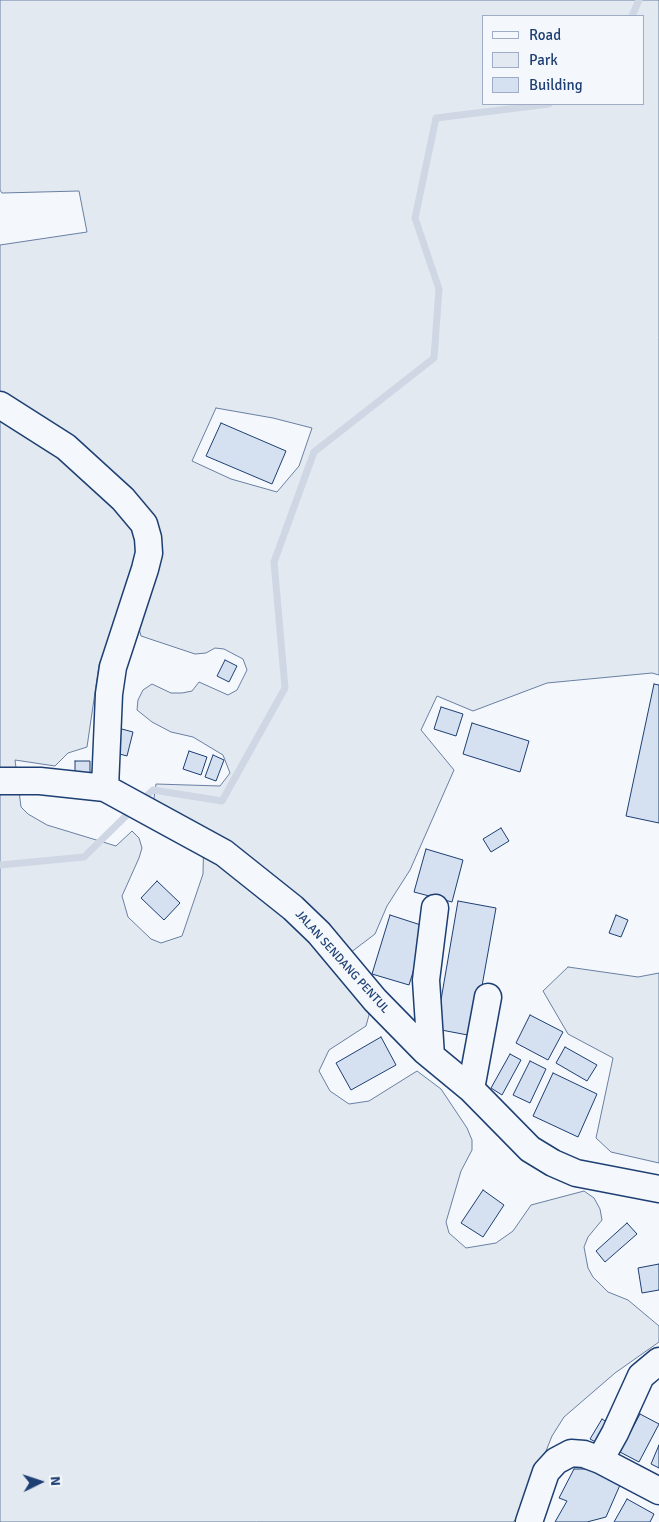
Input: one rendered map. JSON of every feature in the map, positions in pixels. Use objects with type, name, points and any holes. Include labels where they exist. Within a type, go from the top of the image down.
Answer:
[{"type":"street","points":[[0,405],[66,447],[123,499],[144,524],[148,538],[149,553],[113,667],[109,694],[115,793]]},
{"type":"street","name":"JALAN SENDANG PENTUL","points":[[0,781],[40,781],[115,793],[224,853],[293,908],[319,933],[375,1000],[431,1056],[471,1089],[530,1149],[553,1163],[576,1172],[659,1189]]},
{"type":"street","points":[[431,1056],[426,980],[435,908]]},
{"type":"street","points":[[471,1089],[488,998]]},
{"type":"street","points":[[600,1460],[615,1433],[641,1376],[659,1361]]},
{"type":"street","points":[[529,1522],[546,1472],[556,1461],[571,1453],[584,1454],[600,1460],[659,1491]]},
{"type":"green space","points":[[0,0],[659,0],[659,675],[652,673],[547,683],[473,711],[437,696],[421,730],[454,770],[410,870],[387,906],[375,934],[350,953],[369,1015],[366,1026],[329,1050],[319,1071],[330,1091],[349,1104],[369,1101],[417,1071],[441,1089],[467,1128],[472,1140],[472,1150],[461,1171],[446,1222],[449,1233],[466,1248],[496,1243],[513,1231],[531,1205],[584,1191],[594,1198],[600,1209],[602,1220],[588,1237],[584,1247],[588,1268],[593,1277],[608,1292],[628,1300],[659,1326],[659,1342],[615,1373],[564,1417],[552,1436],[544,1456],[534,1502],[513,1522],[0,1522],[0,245],[87,232],[79,191],[2,193],[0,190]],"holes":[[[216,408],[273,418],[312,428],[299,466],[277,492],[231,479],[192,461]],[[138,625],[141,636],[195,654],[206,653],[215,648],[224,649],[243,659],[247,670],[237,690],[228,695],[199,682],[192,691],[182,693],[171,693],[152,684],[143,690],[138,700],[137,710],[152,722],[171,732],[193,737],[223,755],[230,773],[220,786],[156,784],[153,805],[204,828],[203,874],[182,936],[161,943],[151,939],[128,917],[122,896],[142,848],[139,838],[132,831],[116,846],[47,825],[28,814],[21,807],[15,760],[55,766],[68,753],[87,747],[99,665],[113,627]]]},
{"type":"green space","points":[[568,967],[638,977],[659,973],[659,1163],[611,1152],[596,1138],[613,1058],[568,1034],[543,991]]},
{"type":"building","points":[[221,423],[286,451],[272,484],[206,456]]},
{"type":"building","points":[[225,660],[237,666],[229,682],[217,676]]},
{"type":"building","points":[[654,684],[659,685],[659,823],[626,816]]},
{"type":"building","points":[[441,707],[463,714],[456,736],[434,729]]},
{"type":"building","points":[[472,723],[529,741],[520,772],[463,754]]},
{"type":"building","points":[[118,728],[133,732],[127,756],[112,752]]},
{"type":"building","points":[[189,751],[207,757],[201,775],[183,769]]},
{"type":"building","points":[[213,755],[224,760],[216,781],[205,777]]},
{"type":"building","points":[[75,761],[90,761],[90,778],[75,778]]},
{"type":"building","points":[[501,828],[509,841],[491,852],[483,839]]},
{"type":"building","points":[[426,849],[463,860],[452,902],[414,892]]},
{"type":"building","points":[[157,881],[180,903],[164,920],[141,898]]},
{"type":"building","points":[[458,901],[496,908],[473,1036],[436,1029]]},
{"type":"building","points":[[390,915],[427,927],[409,985],[372,974]]},
{"type":"building","points":[[616,915],[628,920],[621,937],[609,933]]},
{"type":"building","points":[[530,1015],[563,1032],[548,1060],[516,1043]]},
{"type":"building","points":[[381,1037],[396,1065],[351,1090],[336,1063]]},
{"type":"building","points":[[565,1047],[597,1065],[587,1081],[556,1063]]},
{"type":"building","points":[[510,1054],[521,1060],[502,1095],[491,1088]]},
{"type":"building","points":[[530,1061],[546,1069],[530,1103],[513,1095]]},
{"type":"building","points":[[553,1073],[597,1094],[578,1137],[533,1116]]},
{"type":"building","points":[[483,1190],[504,1205],[483,1237],[461,1223]]},
{"type":"building","points":[[627,1223],[637,1234],[605,1262],[596,1251]]},
{"type":"building","points":[[659,1264],[659,1290],[642,1293],[638,1268]]},
{"type":"building","points":[[640,1414],[659,1424],[639,1462],[620,1452]]},
{"type":"building","points":[[602,1419],[616,1428],[605,1447],[590,1439]]},
{"type":"building","points":[[659,1445],[659,1468],[651,1464]]},
{"type":"building","points":[[574,1469],[595,1469],[620,1485],[606,1517],[587,1522],[555,1522],[567,1501],[559,1498]]},
{"type":"building","points":[[627,1499],[654,1514],[650,1522],[614,1522]]},
{"type":"waterway","points":[[632,15],[639,0]]},
{"type":"waterway","points":[[140,802],[153,790],[222,801],[285,688],[274,562],[314,452],[434,358],[439,289],[415,218],[436,118],[541,105]]},
{"type":"waterway","points":[[0,865],[84,857],[132,810]]}]
